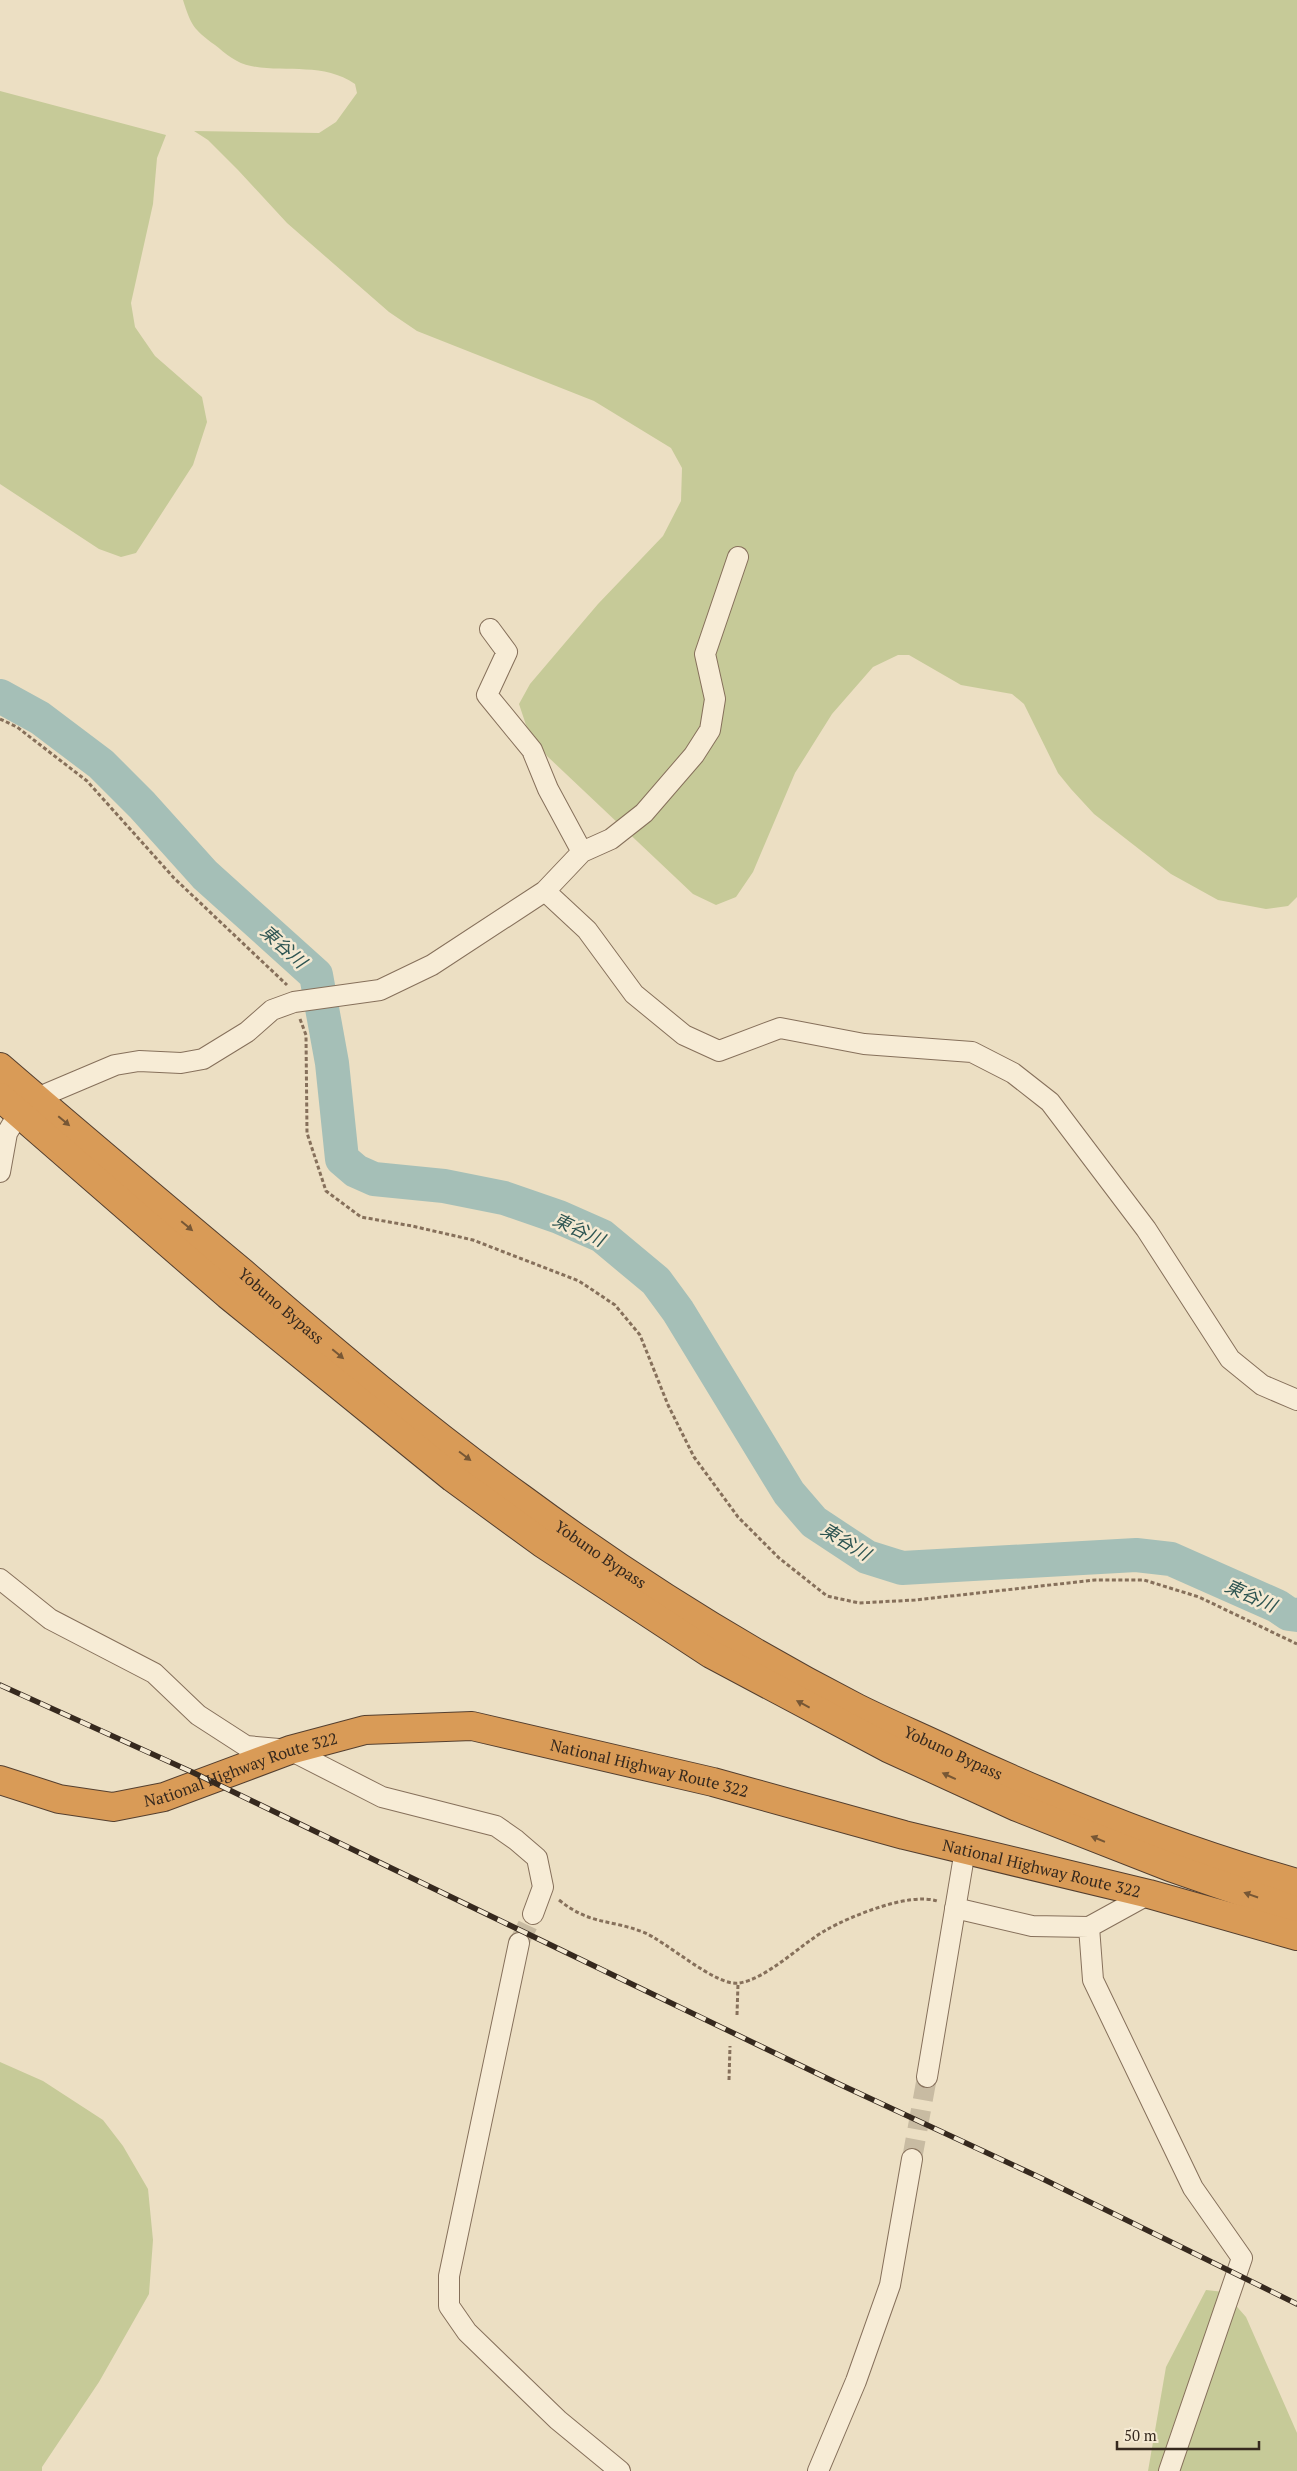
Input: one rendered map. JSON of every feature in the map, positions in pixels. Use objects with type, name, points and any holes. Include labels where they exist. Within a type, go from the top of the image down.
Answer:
[{"type":"highway","name":"Yobuno Bypass","points":[[0,1067],[19,1103],[228,1295],[453,1478],[542,1542],[711,1654],[879,1744],[1018,1807],[1170,1868],[1297,1911]]},
{"type":"highway","name":"Yobuno Bypass","points":[[19,1103],[442,1438],[530,1505],[625,1570],[714,1627],[857,1708],[1008,1778],[1111,1822],[1257,1872],[1297,1883]]},
{"type":"highway","name":"National Highway Route 322","points":[[0,1780],[59,1799],[113,1807],[164,1798],[290,1750],[365,1730],[472,1726],[713,1782],[965,1850],[1149,1894],[1297,1936]]},
{"type":"street","points":[[0,1172],[7,1133],[19,1103],[116,1065],[139,1061],[181,1063],[203,1059],[247,1032],[272,1010],[294,1002],[380,990],[432,965],[545,891],[582,852],[612,839],[644,813],[694,755],[710,730],[715,699],[705,654],[738,557]]},
{"type":"street","points":[[490,628],[507,652],[486,695],[532,750],[548,789],[582,852]]},
{"type":"street","points":[[545,891],[587,930],[634,994],[684,1036],[719,1051],[780,1028],[864,1044],[972,1052],[1012,1072],[1050,1102],[1146,1229],[1230,1359],[1262,1385],[1297,1400]]},
{"type":"street","points":[[0,1579],[50,1619],[154,1673],[198,1715],[246,1746],[290,1750],[382,1797],[496,1826],[537,1858],[543,1887],[533,1914]]},
{"type":"street","points":[[927,2077],[965,1850]]},
{"type":"street","points":[[955,1908],[1032,1926],[1089,1927],[1149,1894]]},
{"type":"street","points":[[1089,1927],[1094,1980],[1193,2188],[1242,2258],[1169,2471]]},
{"type":"street","points":[[519,1943],[449,2276],[449,2306],[466,2332],[544,2407],[620,2471]]},
{"type":"street","points":[[818,2471],[856,2381],[890,2285],[912,2159]]},
{"type":"path","points":[[0,719],[16,727],[87,781],[174,878],[286,982],[306,1035],[307,1133],[326,1191],[361,1217],[473,1240],[580,1281],[614,1305],[640,1335],[668,1405],[699,1465],[738,1517],[779,1558],[827,1596],[859,1603],[915,1600],[1095,1580],[1144,1580],[1199,1597],[1297,1644]]},
{"type":"path","points":[[543,1887],[573,1911],[589,1918],[643,1932],[721,1980],[738,1984],[764,1972],[826,1930],[901,1900],[929,1898],[955,1908]]},
{"type":"path","points":[[736,2016],[738,1984]]},
{"type":"path","points":[[729,2080],[730,2046]]},
{"type":"green space","points":[[183,0],[1297,0],[1297,897],[1288,906],[1266,909],[1218,900],[1171,874],[1094,814],[1071,789],[1058,773],[1024,704],[1012,694],[961,685],[909,655],[898,655],[873,667],[832,714],[795,773],[753,872],[736,897],[716,905],[693,894],[547,756],[526,725],[519,704],[530,684],[598,604],[663,536],[681,501],[682,468],[671,448],[594,401],[417,331],[389,312],[287,223],[208,140],[194,131],[319,133],[336,122],[357,93],[355,84],[343,77],[317,70],[264,68],[236,61],[197,30],[188,15]]},
{"type":"green space","points":[[0,91],[166,135],[157,158],[153,204],[131,303],[135,327],[155,356],[202,397],[207,422],[193,465],[136,553],[121,557],[99,549],[0,484]]},
{"type":"green space","points":[[0,2062],[43,2081],[103,2120],[123,2146],[148,2189],[153,2240],[149,2294],[99,2382],[42,2467],[42,2471],[0,2471]]},
{"type":"green space","points":[[1206,2290],[1224,2292],[1246,2317],[1297,2433],[1297,2471],[1148,2471],[1166,2367]]},
{"type":"waterway","name":"東谷川","points":[[0,696],[40,718],[101,764],[142,805],[205,875],[316,975],[332,1063],[342,1159],[356,1171],[374,1179],[444,1186],[504,1198],[559,1217],[602,1236],[656,1281],[678,1311],[789,1493],[814,1522],[867,1557],[902,1568],[1136,1555],[1171,1559],[1277,1606],[1289,1614],[1297,1615]]},
{"type":"tunnel","points":[[519,1943],[533,1914]]},
{"type":"tunnel","points":[[912,2159],[927,2077]]},
{"type":"railway","points":[[0,1685],[192,1772],[839,2084],[1041,2178],[1297,2304]]}]
